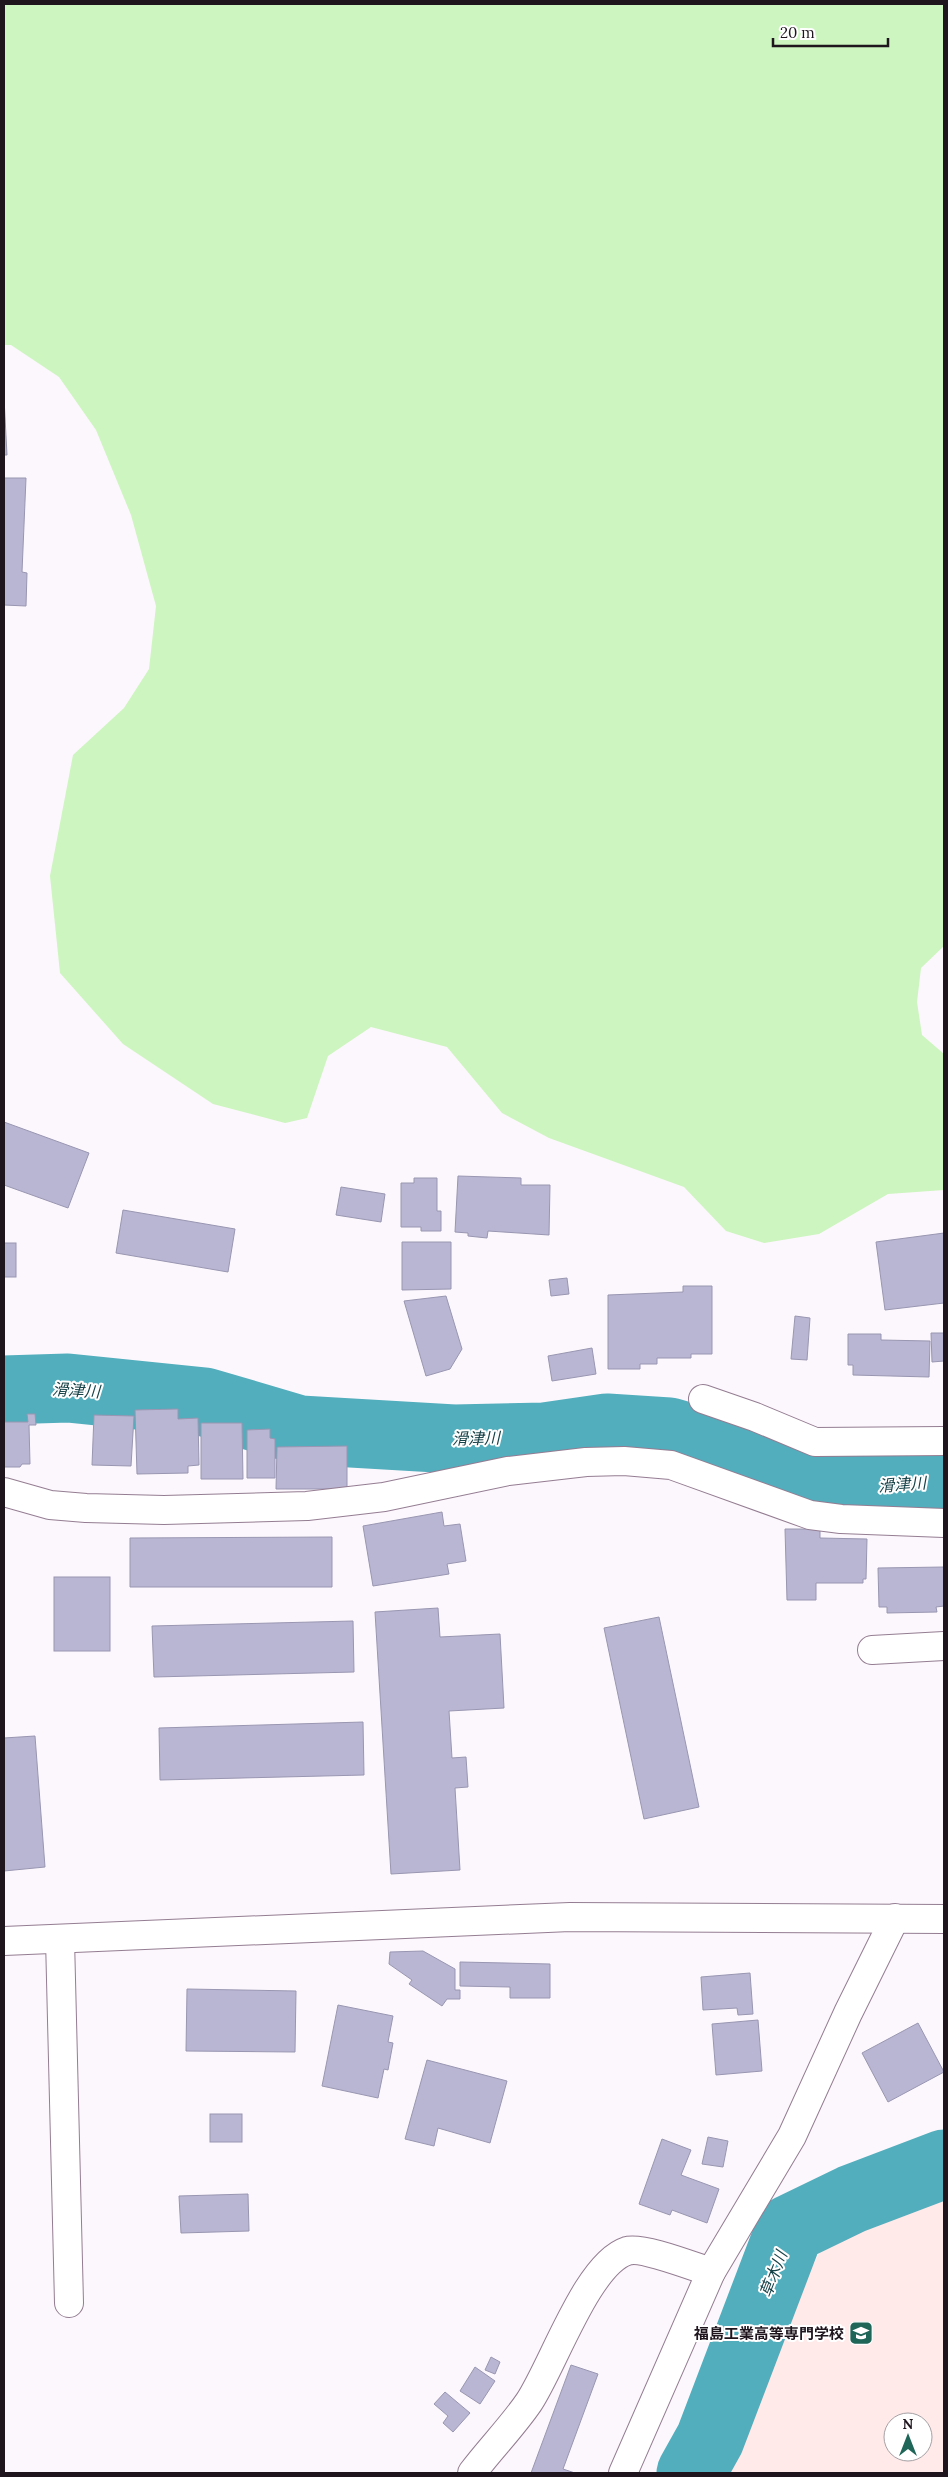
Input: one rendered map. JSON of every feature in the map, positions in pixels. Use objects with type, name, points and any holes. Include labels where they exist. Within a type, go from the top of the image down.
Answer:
[{"type":"street","points":[[703,1399],[755,1417],[815,1442],[944,1441]]},
{"type":"street","points":[[4,1492],[50,1505],[86,1508],[164,1510],[307,1506],[384,1497],[508,1471],[586,1462],[624,1461],[671,1465],[810,1515],[856,1520],[944,1523]]},
{"type":"street","points":[[872,1650],[944,1646]]},
{"type":"street","points":[[4,1941],[570,1917],[944,1919]]},
{"type":"street","points":[[623,2473],[711,2272],[792,2136],[848,2013],[895,1918]]},
{"type":"street","points":[[60,1939],[69,2303]]},
{"type":"street","points":[[472,2473],[529,2402],[589,2288],[609,2260],[628,2250],[643,2251],[711,2272]]},
{"type":"shaded area","name":"福島工業高等専門学校","points":[[944,2200],[944,2473],[706,2473],[824,2244]]},
{"type":"green space","points":[[4,4],[944,4],[944,946],[921,968],[917,1002],[922,1035],[944,1054],[944,1190],[888,1194],[819,1234],[764,1243],[726,1231],[684,1187],[549,1138],[502,1113],[447,1047],[371,1027],[328,1056],[307,1118],[285,1123],[213,1104],[123,1044],[60,973],[50,876],[73,755],[124,708],[149,669],[156,606],[131,515],[96,430],[59,377],[11,345],[4,345]]},
{"type":"building","points":[[4,398],[7,455],[4,455]]},
{"type":"building","points":[[4,478],[26,478],[22,572],[27,573],[26,606],[4,605]]},
{"type":"building","points":[[4,1122],[89,1153],[68,1208],[4,1185]]},
{"type":"building","points":[[458,1176],[521,1178],[521,1185],[550,1185],[549,1235],[488,1231],[487,1238],[468,1236],[468,1233],[455,1232]]},
{"type":"building","points":[[414,1178],[437,1178],[437,1211],[441,1211],[441,1231],[421,1231],[421,1227],[401,1227],[401,1183],[414,1183]]},
{"type":"building","points":[[341,1187],[385,1194],[381,1222],[336,1215]]},
{"type":"building","points":[[123,1210],[235,1229],[228,1272],[116,1253]]},
{"type":"building","points":[[944,1233],[944,1303],[885,1310],[876,1242]]},
{"type":"building","points":[[402,1242],[451,1242],[451,1289],[402,1290]]},
{"type":"building","points":[[4,1243],[16,1243],[16,1277],[4,1277]]},
{"type":"building","points":[[567,1278],[569,1294],[551,1296],[549,1280]]},
{"type":"building","points":[[683,1286],[712,1286],[712,1354],[691,1354],[691,1358],[657,1358],[657,1364],[640,1364],[640,1369],[608,1369],[608,1295],[683,1292]]},
{"type":"building","points":[[446,1296],[462,1349],[450,1369],[426,1376],[404,1301]]},
{"type":"building","points":[[795,1316],[810,1318],[807,1360],[791,1359]]},
{"type":"building","points":[[931,1333],[944,1333],[944,1361],[932,1362]]},
{"type":"building","points":[[848,1334],[881,1334],[881,1340],[930,1341],[929,1377],[853,1375],[853,1365],[848,1365]]},
{"type":"building","points":[[592,1348],[596,1374],[552,1381],[548,1356]]},
{"type":"building","points":[[178,1409],[178,1419],[198,1418],[199,1465],[188,1466],[188,1473],[137,1474],[135,1410]]},
{"type":"building","points":[[27,1414],[35,1414],[36,1425],[29,1425],[30,1464],[22,1464],[20,1467],[4,1467],[4,1422],[28,1422]]},
{"type":"building","points":[[94,1415],[134,1416],[131,1466],[92,1465]]},
{"type":"building","points":[[201,1423],[242,1423],[243,1479],[201,1479]]},
{"type":"building","points":[[270,1429],[270,1438],[275,1439],[275,1478],[247,1478],[247,1430]]},
{"type":"building","points":[[347,1446],[347,1489],[276,1489],[277,1447]]},
{"type":"building","points":[[442,1512],[444,1526],[460,1524],[466,1561],[447,1564],[449,1574],[373,1586],[363,1526]]},
{"type":"building","points":[[785,1529],[820,1529],[820,1538],[867,1539],[866,1579],[863,1579],[863,1583],[816,1583],[816,1600],[787,1600]]},
{"type":"building","points":[[332,1537],[332,1587],[130,1587],[130,1538]]},
{"type":"building","points":[[944,1567],[944,1606],[936,1607],[937,1612],[887,1613],[887,1607],[879,1607],[878,1568]]},
{"type":"building","points":[[54,1577],[110,1577],[110,1651],[54,1651]]},
{"type":"building","points":[[438,1608],[440,1637],[500,1634],[504,1708],[449,1711],[452,1758],[466,1757],[468,1787],[455,1788],[460,1870],[391,1874],[375,1612]]},
{"type":"building","points":[[659,1617],[699,1807],[644,1819],[604,1628]]},
{"type":"building","points":[[353,1621],[354,1672],[154,1677],[152,1626]]},
{"type":"building","points":[[363,1722],[364,1775],[160,1780],[159,1728]]},
{"type":"building","points":[[35,1736],[45,1867],[4,1871],[4,1738]]},
{"type":"building","points":[[423,1951],[455,1969],[455,1990],[460,1990],[460,1999],[447,1999],[442,2006],[409,1984],[412,1980],[389,1964],[390,1952]]},
{"type":"building","points":[[460,1962],[550,1964],[550,1998],[510,1998],[510,1987],[460,1986]]},
{"type":"building","points":[[750,1973],[753,2014],[738,2015],[737,2008],[703,2010],[701,1977]]},
{"type":"building","points":[[187,1989],[296,1991],[295,2052],[186,2051]]},
{"type":"building","points":[[338,2005],[393,2016],[388,2042],[393,2043],[388,2070],[384,2069],[378,2098],[322,2086]]},
{"type":"building","points":[[758,2020],[762,2071],[716,2075],[712,2024]]},
{"type":"building","points":[[918,2023],[944,2072],[888,2102],[862,2053]]},
{"type":"building","points":[[427,2060],[507,2081],[490,2143],[438,2128],[434,2146],[405,2139]]},
{"type":"building","points":[[210,2114],[242,2114],[242,2142],[210,2142]]},
{"type":"building","points":[[708,2137],[728,2141],[723,2167],[702,2164]]},
{"type":"building","points":[[662,2139],[691,2150],[681,2175],[719,2189],[707,2223],[672,2210],[670,2215],[639,2204]]},
{"type":"building","points":[[248,2194],[249,2231],[181,2233],[179,2196]]},
{"type":"building","points":[[491,2357],[500,2362],[495,2374],[485,2370]]},
{"type":"building","points":[[571,2365],[598,2374],[563,2469],[575,2473],[531,2473]]},
{"type":"building","points":[[475,2367],[495,2381],[480,2404],[460,2391]]},
{"type":"building","points":[[445,2392],[470,2413],[453,2432],[443,2423],[448,2416],[434,2404]]},
{"type":"waterway","name":"滑津川","points":[[4,1390],[68,1388],[205,1402],[300,1430],[454,1439],[545,1437],[607,1428],[669,1432],[849,1484],[891,1488],[944,1481]]},
{"type":"waterway","name":"草木川","points":[[691,2473],[710,2439],[790,2229],[852,2199],[944,2164]]},
{"type":"place","name":"福島工業高等専門学校","points":[[861,2333]]}]
